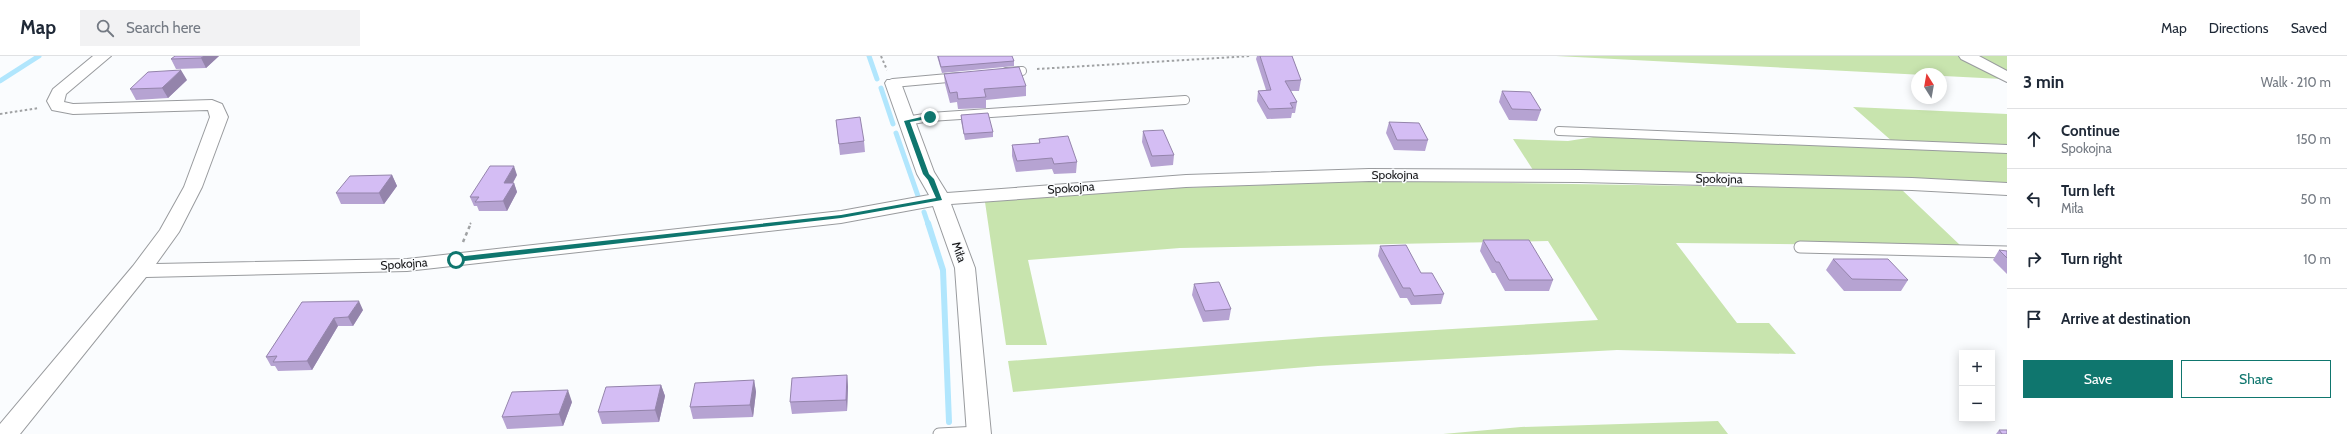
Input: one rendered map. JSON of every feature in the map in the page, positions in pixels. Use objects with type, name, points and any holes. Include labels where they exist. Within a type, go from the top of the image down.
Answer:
[{"type":"street","points":[[6,434],[140,271],[169,232],[193,187],[219,117],[216,108],[212,105],[73,109],[58,106],[55,101],[59,92],[103,56]]},
{"type":"street","points":[[1967,56],[2007,77]]},
{"type":"street","name":"Miła","points":[[893,83],[926,174],[931,179],[940,199],[965,268],[979,433]]},
{"type":"street","name":"Spokojna","points":[[140,271],[407,265],[841,217],[940,199],[1160,183],[1369,175],[1580,176],[1912,184],[2007,189]]},
{"type":"lane","points":[[1000,73],[1022,71]]},
{"type":"lane","points":[[893,83],[969,76]]},
{"type":"lane","points":[[906,121],[930,117],[1185,100]]},
{"type":"lane","points":[[1559,131],[2007,149]]},
{"type":"lane","points":[[1800,248],[2007,252]]},
{"type":"lane","name":"Miła","points":[[939,434],[979,433]]},
{"type":"path","points":[[1022,71],[1251,56]]},
{"type":"path","points":[[0,114],[58,106]]},
{"type":"green space","points":[[1556,56],[1959,56],[2002,79],[1947,76],[1947,68],[1911,68],[1911,74]]},
{"type":"green space","points":[[1976,56],[2007,56],[2007,72]]},
{"type":"green space","points":[[1853,107],[2007,114],[2007,146],[1893,142]]},
{"type":"green space","points":[[1600,136],[2007,152],[2007,183],[1533,170],[1513,139],[1568,141]]},
{"type":"green space","points":[[1376,181],[1901,189],[1961,246],[1676,243],[1737,323],[1769,323],[1796,354],[1617,350],[1318,366],[1013,392],[1008,361],[1321,337],[1598,320],[1548,241],[1180,248],[1028,260],[1047,345],[1006,345],[985,202],[1176,188]]},
{"type":"green space","points":[[1718,421],[1728,434],[1443,434],[1521,427]]},
{"type":"building","points":[[175,56],[204,56],[201,58],[171,59]]},
{"type":"building","points":[[938,56],[1012,56],[1014,61],[941,67]]},
{"type":"building","points":[[1260,56],[1292,56],[1301,80],[1285,81],[1297,102],[1290,103],[1293,108],[1269,109],[1258,91],[1271,90]]},
{"type":"building","points":[[1019,67],[1026,86],[984,89],[986,97],[958,99],[957,92],[950,93],[944,74]]},
{"type":"building","points":[[181,70],[162,88],[130,89],[148,72]]},
{"type":"building","points":[[1502,91],[1530,92],[1541,110],[1512,109]]},
{"type":"building","points":[[988,113],[993,132],[964,134],[961,115]]},
{"type":"building","points":[[860,117],[864,141],[839,144],[836,120]]},
{"type":"building","points":[[1389,122],[1419,123],[1428,140],[1397,140]]},
{"type":"building","points":[[1163,130],[1174,155],[1152,156],[1143,131]]},
{"type":"building","points":[[1068,136],[1077,162],[1054,164],[1052,158],[1017,161],[1012,145],[1040,143],[1039,139]]},
{"type":"building","points":[[490,166],[514,166],[504,183],[514,183],[503,201],[475,202],[479,197],[470,197]]},
{"type":"building","points":[[392,175],[379,193],[336,193],[350,176]]},
{"type":"building","points":[[1483,240],[1529,240],[1553,280],[1509,280],[1499,262],[1496,262]]},
{"type":"building","points":[[1406,245],[1421,273],[1432,273],[1444,294],[1414,296],[1410,288],[1403,288],[1380,246]]},
{"type":"building","points":[[1999,250],[2007,251],[2007,258]]},
{"type":"building","points":[[1833,259],[1888,259],[1908,280],[1852,279]]},
{"type":"building","points":[[1219,282],[1231,309],[1205,311],[1194,284]]},
{"type":"building","points":[[359,301],[348,317],[334,318],[307,361],[273,362],[277,356],[266,357],[302,302]]},
{"type":"building","points":[[847,375],[846,400],[790,402],[792,378]]},
{"type":"building","points":[[754,380],[750,405],[690,407],[695,383]]},
{"type":"building","points":[[661,385],[655,410],[598,412],[606,387]]},
{"type":"building","points":[[568,390],[559,414],[502,417],[512,392]]},
{"type":"building","points":[[1999,430],[2007,430],[2007,434],[2002,434]]},
{"type":"waterway","points":[[0,81],[39,56]]},
{"type":"waterway","points":[[869,56],[877,79]]},
{"type":"waterway","points":[[881,88],[893,124]]},
{"type":"waterway","points":[[896,133],[918,196]]},
{"type":"waterway","points":[[924,212],[928,224]]},
{"type":"waterway","points":[[928,223],[943,270],[949,422]]},
{"type":"route","points":[[456,260],[841,217],[859,212],[940,199],[931,179],[926,174],[906,121],[930,117]]}]
